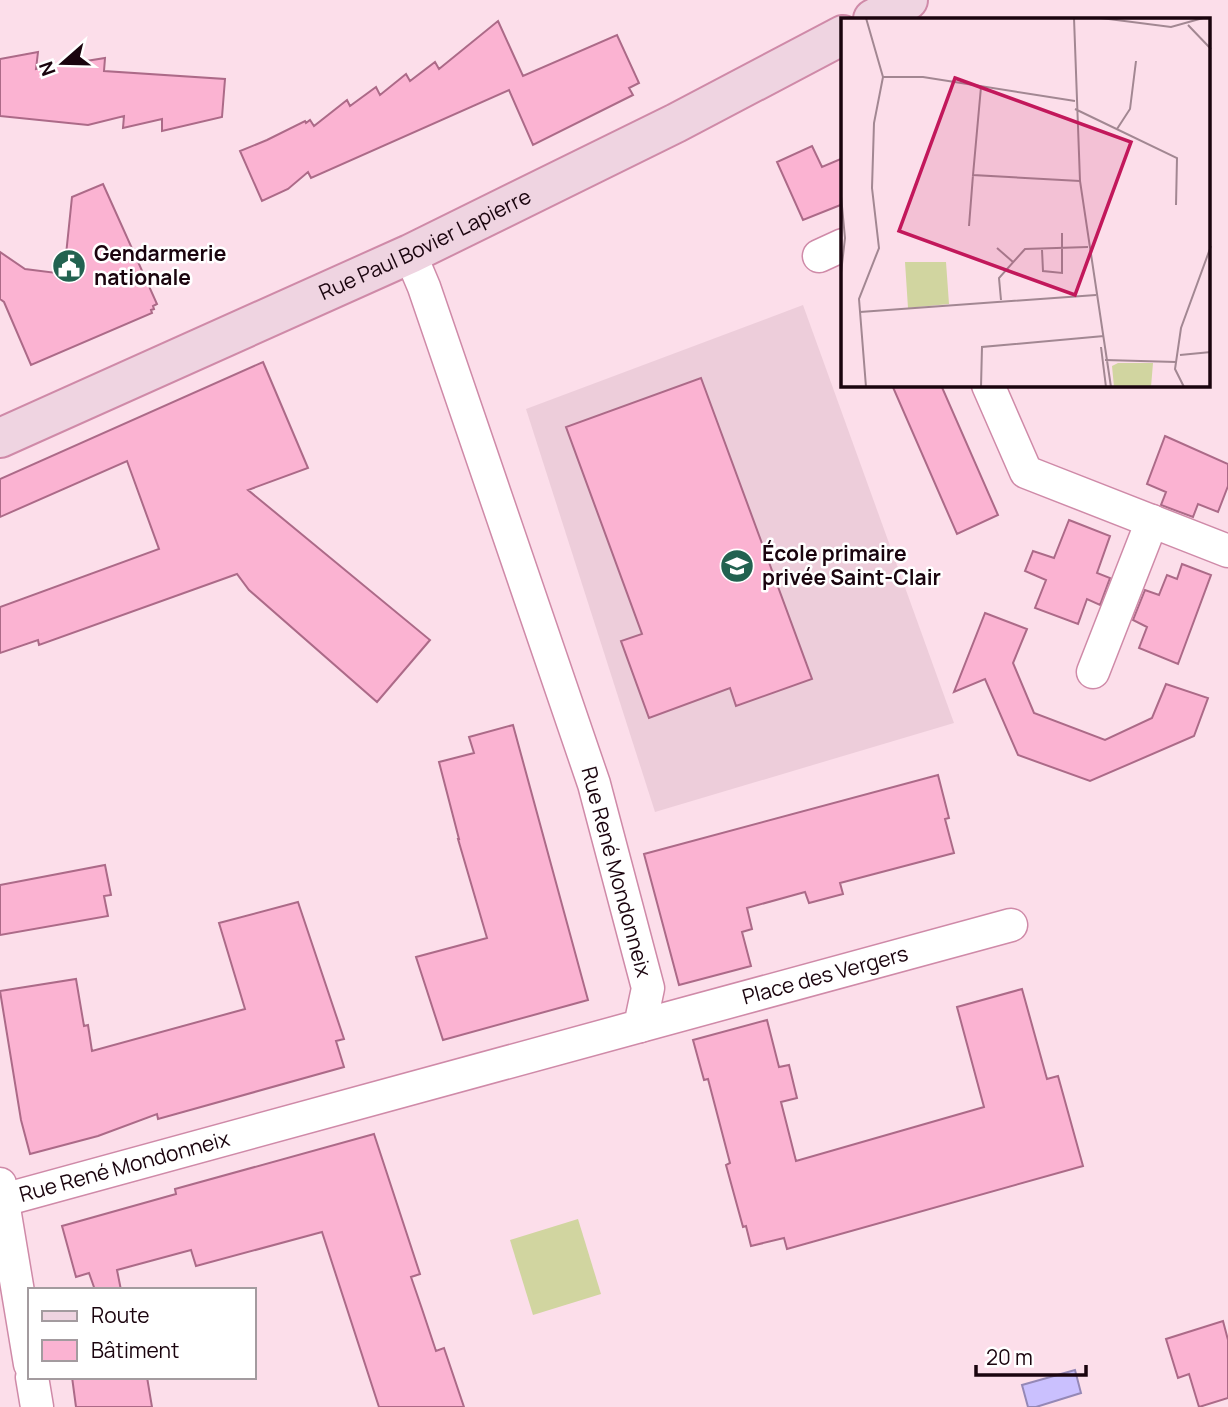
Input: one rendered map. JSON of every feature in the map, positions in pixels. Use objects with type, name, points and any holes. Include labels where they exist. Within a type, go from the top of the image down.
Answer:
[{"type":"main road","points":[[875,18],[908,0]]},
{"type":"main road","name":"Rue Paul Bovier Lapierre","points":[[0,438],[410,254],[841,37]]},
{"type":"street","name":"Rue René Mondonneix","points":[[1,1192],[640,1026],[648,988],[594,784],[424,287],[410,254]]},
{"type":"street","points":[[989,387],[1026,472],[1228,551]]},
{"type":"street","points":[[1093,673],[1152,521]]},
{"type":"street","name":"Place des Vergers","points":[[640,1026],[1011,925]]},
{"type":"street","points":[[1,1192],[28,1352]]},
{"type":"street","points":[[32,1379],[37,1407]]},
{"type":"shaded area","name":"École primaire privée Saint-Clair","points":[[803,305],[954,723],[655,812],[526,409]]},
{"type":"shaded area","points":[[1075,1370],[1081,1393],[1028,1407],[1022,1385]]},
{"type":"green space","points":[[578,1219],[601,1294],[533,1315],[510,1240]]},
{"type":"building","points":[[498,21],[523,76],[617,35],[639,83],[629,88],[633,95],[533,145],[509,90],[311,178],[308,172],[288,189],[262,201],[240,151],[305,121],[306,123],[310,120],[314,126],[347,100],[350,106],[376,87],[380,95],[406,74],[410,81],[435,62],[439,69]]},
{"type":"building","points":[[38,52],[36,69],[105,58],[104,71],[225,79],[222,117],[162,131],[162,119],[123,128],[124,116],[88,125],[0,116],[0,59]]},
{"type":"building","points":[[812,146],[822,167],[841,159],[841,205],[803,220],[777,162]]},
{"type":"building","points":[[103,184],[157,304],[153,306],[152,313],[31,365],[4,302],[0,299],[0,252],[25,269],[64,274],[72,197]]},
{"type":"building","points":[[263,362],[308,468],[248,490],[430,640],[377,702],[249,590],[237,574],[39,645],[38,640],[0,653],[0,607],[159,549],[127,461],[0,517],[0,479]]},
{"type":"building","points":[[701,378],[812,679],[736,706],[730,688],[649,718],[621,641],[642,634],[566,427]]},
{"type":"building","points":[[893,387],[942,387],[998,515],[957,534]]},
{"type":"building","points":[[1165,436],[1228,464],[1228,486],[1218,512],[1198,504],[1193,517],[1161,505],[1166,492],[1147,484]]},
{"type":"building","points":[[1069,520],[1110,536],[1097,573],[1110,578],[1100,605],[1087,599],[1078,624],[1035,608],[1046,580],[1025,571],[1033,551],[1054,558]]},
{"type":"building","points":[[1182,564],[1211,575],[1178,664],[1139,648],[1147,627],[1133,620],[1145,590],[1159,595],[1167,575],[1177,579]]},
{"type":"building","points":[[985,613],[1027,629],[1013,663],[1034,713],[1105,740],[1152,718],[1166,684],[1208,698],[1194,736],[1090,781],[1018,755],[985,679],[954,692]]},
{"type":"building","points":[[513,725],[588,1000],[443,1040],[416,957],[487,938],[439,762],[474,753],[469,737]]},
{"type":"building","points":[[938,775],[949,818],[945,819],[954,853],[840,883],[843,894],[809,903],[805,892],[747,908],[752,929],[742,932],[751,966],[679,985],[644,854]]},
{"type":"building","points":[[105,865],[111,895],[104,896],[108,916],[0,935],[0,885]]},
{"type":"building","points":[[298,902],[344,1039],[336,1041],[344,1067],[158,1119],[157,1114],[98,1136],[30,1154],[21,1120],[0,991],[76,979],[84,1026],[88,1025],[92,1051],[245,1009],[219,923]]},
{"type":"building","points":[[1022,989],[1047,1079],[1058,1076],[1083,1166],[787,1249],[784,1238],[751,1246],[726,1165],[730,1163],[708,1079],[704,1080],[693,1040],[767,1020],[779,1067],[789,1065],[797,1098],[781,1102],[796,1161],[984,1107],[957,1007]]},
{"type":"building","points":[[374,1134],[420,1274],[411,1277],[436,1351],[444,1348],[464,1407],[379,1407],[322,1232],[196,1266],[191,1250],[117,1270],[121,1288],[94,1288],[89,1273],[76,1277],[62,1226],[176,1194],[175,1189]]},
{"type":"building","points":[[1223,1321],[1228,1340],[1228,1398],[1199,1407],[1189,1374],[1178,1378],[1166,1339]]},
{"type":"building","points":[[72,1379],[147,1379],[152,1407],[76,1407]]},
{"type":"place","name":"Gendarmerie nationale","points":[[69,266]]},
{"type":"place","name":"École primaire privée Saint-Clair","points":[[737,566]]}]
